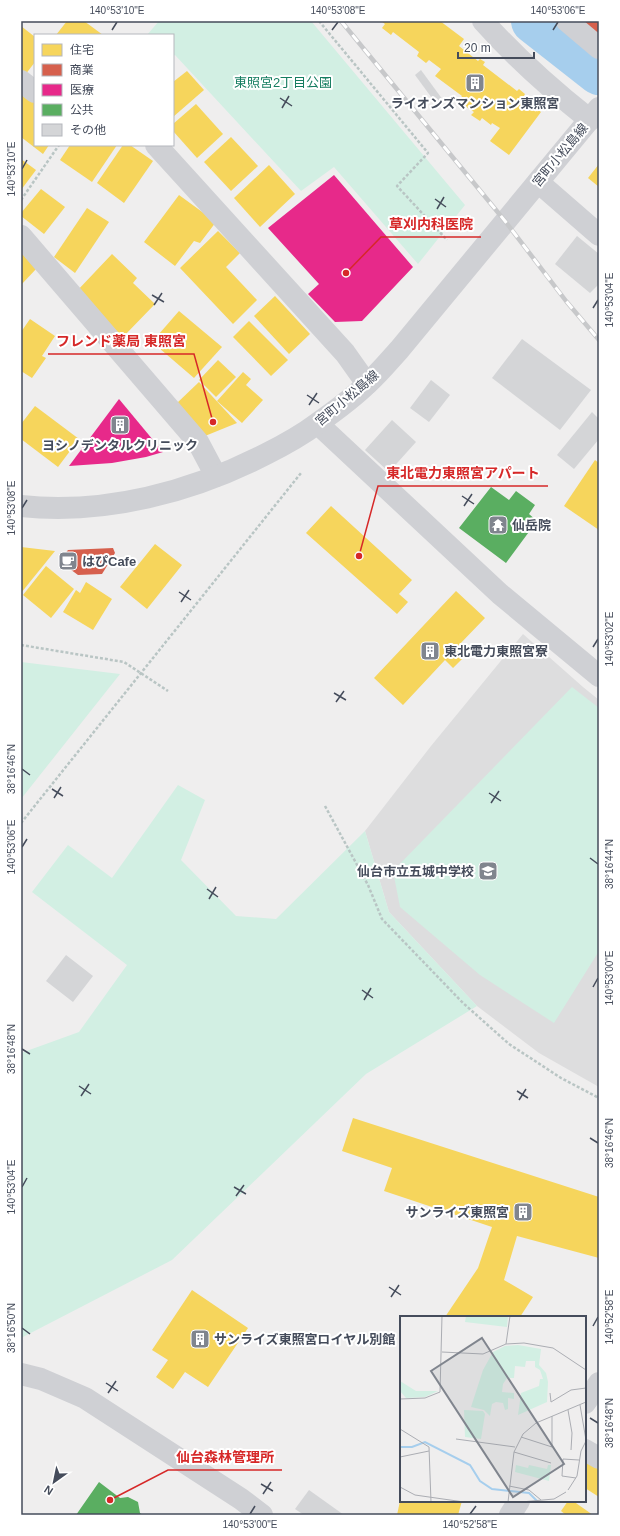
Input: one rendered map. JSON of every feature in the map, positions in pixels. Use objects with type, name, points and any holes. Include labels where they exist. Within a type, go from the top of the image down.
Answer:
[{"type":"street","points":[[483,21],[564,100],[594,114]]},
{"type":"street","points":[[567,21],[599,48]]},
{"type":"street","points":[[21,81],[34,91]]},
{"type":"street","name":"宮町小松島線","points":[[21,506],[40,508],[73,508],[136,500],[180,489],[240,467],[280,447],[318,424],[367,384],[399,350],[594,114]]},
{"type":"street","points":[[157,146],[345,353],[367,384]]},
{"type":"street","points":[[538,182],[599,235]]},
{"type":"street","points":[[21,236],[198,442],[216,476]]},
{"type":"street","points":[[318,424],[500,594],[599,676]]},
{"type":"street","points":[[21,1374],[42,1378],[85,1398],[241,1499],[262,1515]]},
{"type":"street","points":[[586,1402],[599,1383]]},
{"type":"street","points":[[586,1451],[599,1458]]},
{"type":"street","points":[[510,1515],[518,1502]]},
{"type":"path","points":[[319,21],[428,153],[397,186],[447,240]]},
{"type":"path","points":[[21,200],[59,146]]},
{"type":"path","points":[[21,822],[301,473]]},
{"type":"path","points":[[21,644],[124,662],[168,691]]},
{"type":"path","points":[[325,806],[368,885],[382,919],[463,1003],[509,1044],[561,1078],[599,1098]]},
{"type":"shaded area","name":"仙台市立五城中学校","points":[[523,634],[599,700],[599,1087],[539,1053],[477,1006],[389,912],[365,831],[431,746]]},
{"type":"green space","name":"東照宮2丁目公園","points":[[159,21],[311,21],[465,205],[418,264],[334,167],[301,191],[174,56],[174,34],[148,34]]},
{"type":"green space","points":[[21,662],[120,674],[21,799]]},
{"type":"green space","name":"仙台市立五城中学校","points":[[572,687],[599,708],[599,951],[554,1023],[480,975],[400,907],[393,871]]},
{"type":"green space","points":[[178,785],[205,800],[181,860],[236,916],[276,919],[365,831],[389,912],[477,1006],[366,1074],[172,1260],[21,1338],[21,1053],[79,1032],[127,965],[32,892],[68,845],[112,878]]},
{"type":"building: 住宅","points":[[67,21],[84,21],[102,34],[57,34]]},
{"type":"building: 住宅","name":"ライオンズマンション東照宮","points":[[381,21],[440,21],[464,39],[459,46],[478,61],[480,59],[485,62],[483,65],[517,91],[519,89],[525,94],[523,98],[541,112],[509,155],[490,141],[500,128],[492,123],[491,125],[482,118],[480,121],[471,115],[474,112],[465,106],[467,104],[460,99],[462,96],[435,76],[441,69],[429,60],[426,63],[417,56],[419,52],[393,32],[391,35],[382,28],[385,24]]},
{"type":"building: 住宅","points":[[21,26],[34,36],[34,63],[25,75],[21,72]]},
{"type":"building: 住宅","points":[[187,71],[204,90],[174,116],[174,81]]},
{"type":"building: 住宅","points":[[21,94],[34,101],[34,146],[48,146],[43,154],[21,137]]},
{"type":"building: 住宅","points":[[196,104],[223,134],[197,158],[174,132],[174,123]]},
{"type":"building: 住宅","points":[[231,137],[258,166],[231,191],[204,162]]},
{"type":"building: 住宅","points":[[69,146],[116,146],[92,182],[60,160]]},
{"type":"building: 住宅","points":[[122,146],[131,146],[153,161],[124,203],[97,183]]},
{"type":"building: 住宅","points":[[21,159],[36,170],[21,190]]},
{"type":"building: 住宅","points":[[599,164],[599,187],[588,178]]},
{"type":"building: 住宅","points":[[269,165],[295,194],[260,227],[234,198]]},
{"type":"building: 住宅","points":[[41,189],[65,207],[44,234],[21,216],[21,213]]},
{"type":"building: 住宅","points":[[179,195],[216,222],[200,243],[194,241],[175,266],[144,242]]},
{"type":"building: 住宅","points":[[87,208],[109,222],[75,273],[54,257]]},
{"type":"building: 住宅","points":[[218,231],[240,253],[226,267],[257,300],[233,324],[180,268]]},
{"type":"building: 住宅","points":[[21,252],[37,268],[21,285]]},
{"type":"building: 住宅","points":[[112,254],[137,278],[133,283],[155,304],[123,337],[76,292]]},
{"type":"building: 住宅","points":[[275,296],[310,334],[289,354],[254,316]]},
{"type":"building: 住宅","points":[[179,311],[222,347],[194,378],[152,342]]},
{"type":"building: 住宅","points":[[30,319],[55,336],[42,356],[46,358],[32,378],[21,371],[21,332]]},
{"type":"building: 住宅","points":[[249,321],[288,360],[271,376],[233,337]]},
{"type":"building: 住宅","points":[[218,360],[236,377],[216,397],[199,380]]},
{"type":"building: 住宅","points":[[243,372],[251,379],[246,385],[263,400],[242,423],[217,401]]},
{"type":"building: 住宅","points":[[199,382],[237,423],[205,436],[176,404]]},
{"type":"building: 住宅","points":[[35,406],[79,439],[58,467],[21,439],[21,424]]},
{"type":"building: 住宅","points":[[595,460],[599,463],[599,530],[564,506]]},
{"type":"building: 住宅","points":[[331,506],[412,580],[399,594],[408,602],[397,614],[306,533]]},
{"type":"building: 住宅","points":[[155,544],[182,565],[147,609],[120,587]]},
{"type":"building: 住宅","points":[[21,547],[55,551],[21,593]]},
{"type":"building: 住宅","points":[[46,566],[74,589],[51,618],[23,595]]},
{"type":"building: 住宅","points":[[86,582],[112,599],[93,630],[63,612],[76,590],[80,593]]},
{"type":"building: 住宅","name":"東北電力東照宮寮","points":[[456,591],[485,618],[457,647],[466,655],[453,668],[445,660],[403,705],[374,678]]},
{"type":"building: 住宅","name":"サンライズ東照宮","points":[[353,1118],[599,1197],[599,1258],[517,1236],[504,1280],[533,1297],[521,1316],[446,1316],[478,1268],[492,1227],[384,1191],[392,1168],[342,1151]]},
{"type":"building: 住宅","name":"サンライズ東照宮ロイヤル別館","points":[[192,1290],[248,1328],[208,1387],[185,1372],[173,1389],[156,1377],[168,1360],[152,1350]]},
{"type":"building: 住宅","points":[[588,1462],[599,1469],[599,1497],[586,1489],[586,1465]]},
{"type":"building: 住宅","points":[[400,1501],[462,1502],[458,1515],[397,1515]]},
{"type":"building: 住宅","points":[[567,1502],[574,1502],[593,1515],[566,1515],[561,1511]]},
{"type":"building: 商業","points":[[579,21],[599,21],[599,39]]},
{"type":"building: 商業","points":[[113,548],[115,553],[102,574],[78,575],[59,561],[68,550]]},
{"type":"building: 医療","points":[[334,175],[413,267],[362,321],[335,322],[308,294],[319,284],[268,228]]},
{"type":"building: 医療","name":"ヨシノデンタルクリニック","points":[[119,399],[163,452],[146,457],[112,463],[69,466]]},
{"type":"building: 公共","name":"仙岳院","points":[[491,487],[509,500],[516,491],[535,505],[529,514],[537,521],[506,563],[459,528]]},
{"type":"building: 公共","points":[[99,1482],[120,1498],[128,1497],[138,1502],[140,1513],[143,1515],[76,1515]]},
{"type":"building: その他","points":[[421,70],[443,100],[437,105],[415,75]]},
{"type":"building: その他","points":[[577,236],[599,254],[599,284],[590,293],[555,264]]},
{"type":"building: その他","points":[[522,339],[591,390],[560,430],[492,378]]},
{"type":"building: その他","points":[[431,380],[450,395],[429,422],[410,408]]},
{"type":"building: その他","points":[[592,412],[599,419],[599,439],[574,469],[557,455]]},
{"type":"building: その他","points":[[392,420],[416,442],[389,472],[365,450]]},
{"type":"building: その他","points":[[66,955],[93,976],[73,1002],[46,981]]},
{"type":"building: その他","points":[[309,1490],[344,1515],[304,1515],[295,1509]]},
{"type":"waterway","points":[[534,21],[599,72]]},
{"type":"railway","points":[[341,21],[505,221],[566,301],[599,340]]},
{"type":"place","name":"ライオンズマンション東照宮","points":[[475,83]]},
{"type":"place","name":"草刈内科医院","points":[[346,273]]},
{"type":"place","name":"フレンド薬局 東照宮","points":[[213,422]]},
{"type":"place","name":"ヨシノデンタルクリニック","points":[[120,425]]},
{"type":"place","name":"仙岳院","points":[[498,525]]},
{"type":"place","name":"東北電力東照宮アパート","points":[[359,556]]},
{"type":"place","name":"はぴCafe","points":[[68,561]]},
{"type":"place","name":"東北電力東照宮寮","points":[[430,651]]},
{"type":"place","name":"仙台市立五城中学校","points":[[488,871]]},
{"type":"place","name":"サンライズ東照宮","points":[[523,1212]]},
{"type":"place","name":"サンライズ東照宮ロイヤル別館","points":[[200,1339]]},
{"type":"place","name":"仙台森林管理所","points":[[110,1500]]}]
